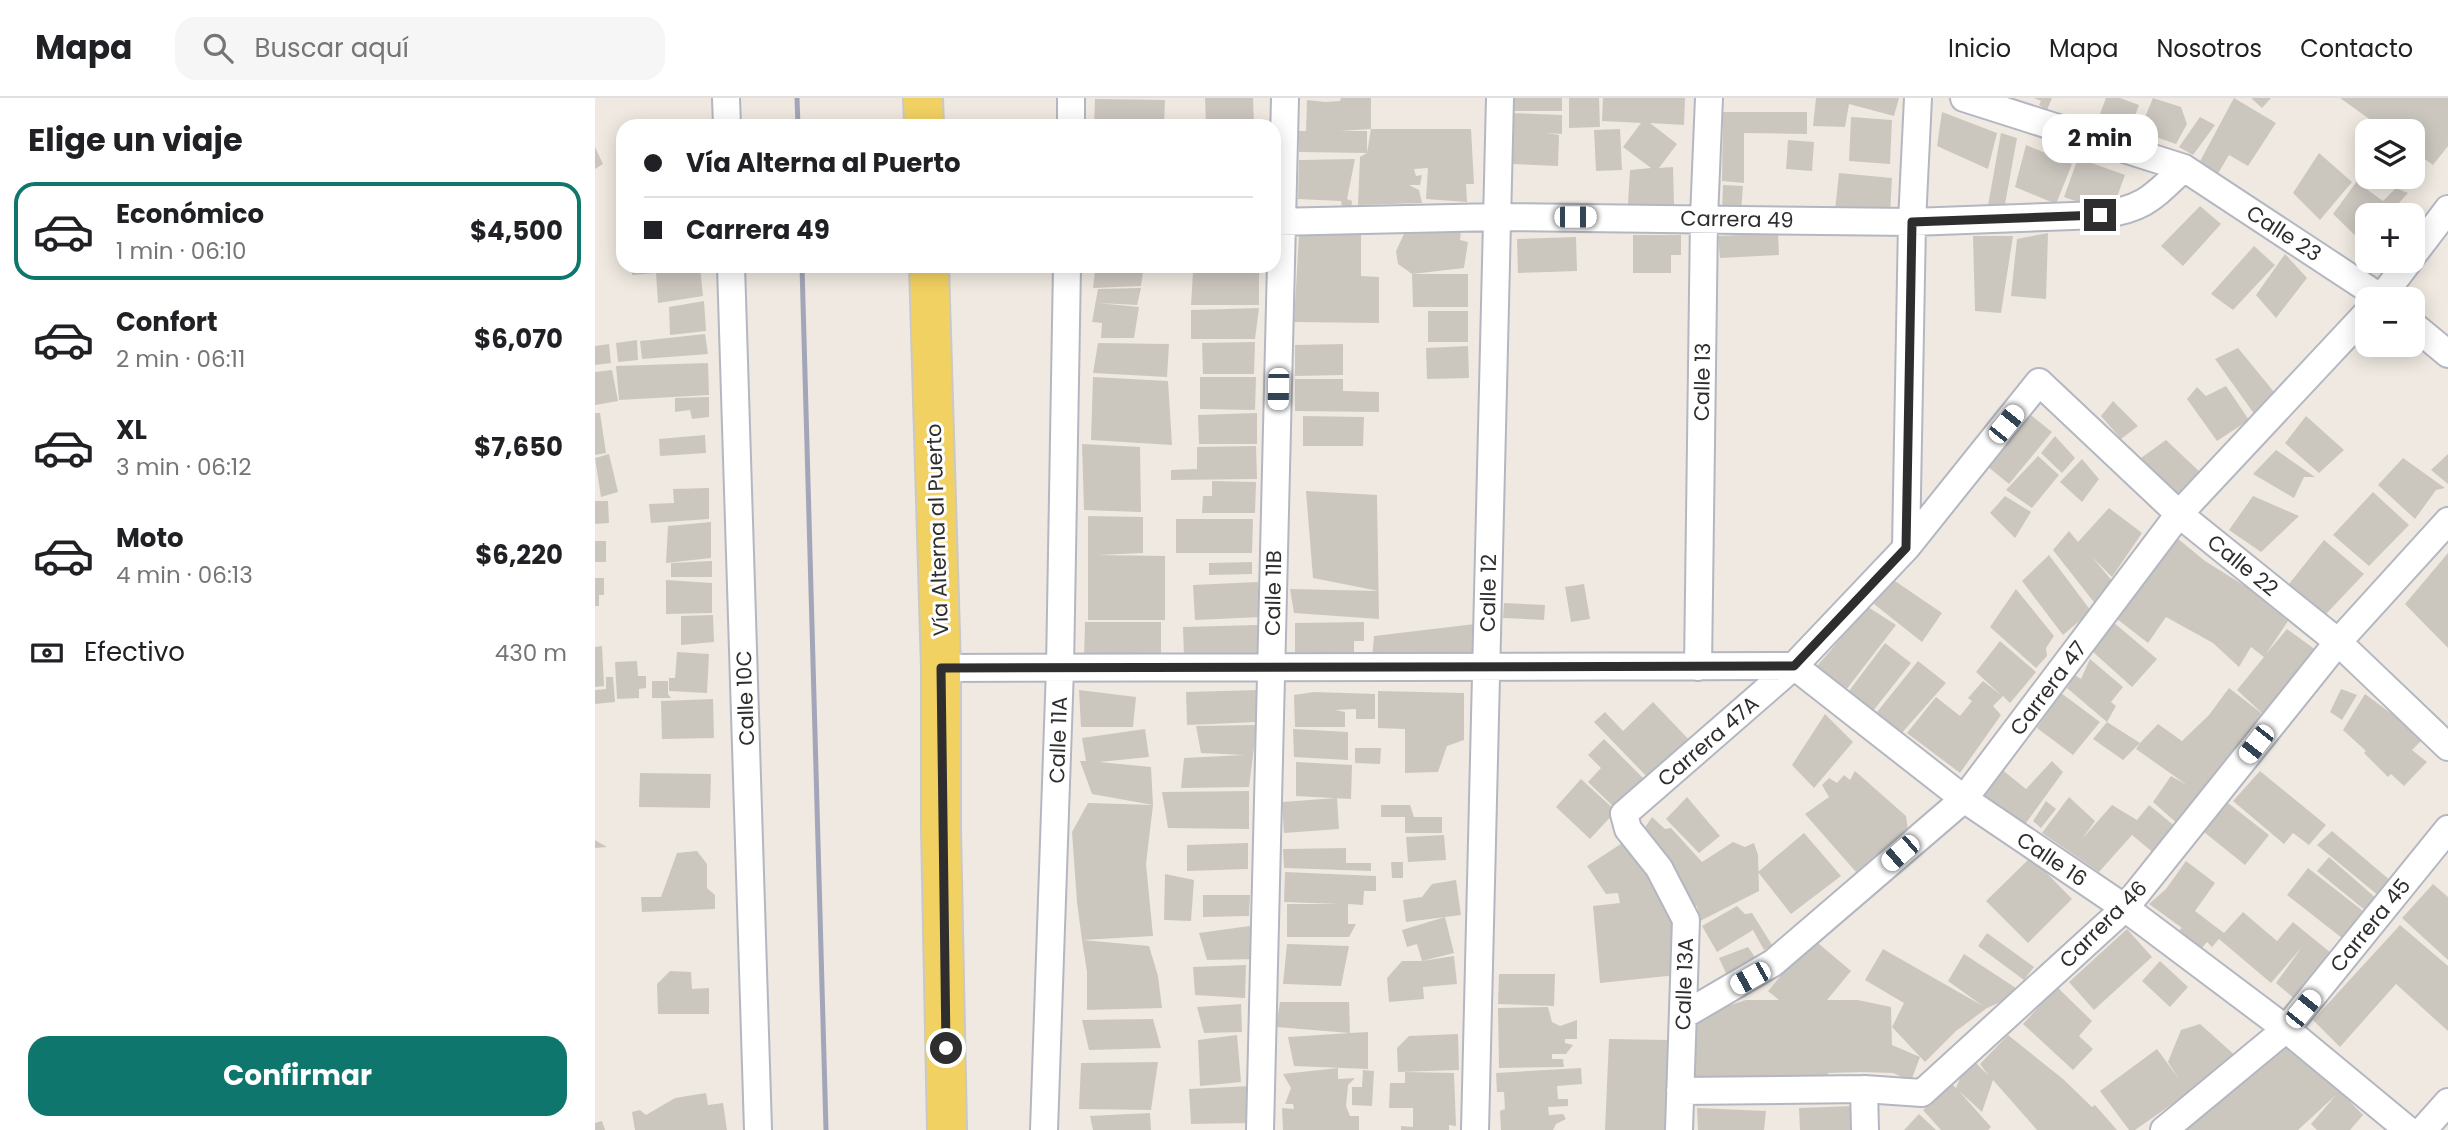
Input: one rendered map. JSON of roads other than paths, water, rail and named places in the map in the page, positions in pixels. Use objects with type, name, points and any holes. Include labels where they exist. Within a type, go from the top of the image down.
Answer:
[{"type":"main road","points":[[923,98],[924,119]]},
{"type":"main road","name":"Vía Alterna al Puerto","points":[[929,273],[941,668],[941,843],[947,1130]]},
{"type":"street","points":[[726,98],[727,119]]},
{"type":"street","points":[[1071,119],[1072,98]]},
{"type":"street","name":"Calle 11B","points":[[1281,169],[1285,98]]},
{"type":"street","name":"Calle 12","points":[[1475,1130],[1500,98]]},
{"type":"street","name":"Calle 13","points":[[1698,667],[1704,218],[1709,98]]},
{"type":"street","points":[[1906,548],[1912,222],[1918,98]]},
{"type":"street","name":"Calle 23","points":[[1964,98],[2184,167],[2356,287]]},
{"type":"street","name":"Carrera 49","points":[[1281,222],[1497,217],[1912,222],[2123,212],[2147,203],[2184,167]]},
{"type":"street","points":[[2425,240],[2448,209]]},
{"type":"street","name":"Calle 10C","points":[[731,273],[758,1130]]},
{"type":"street","name":"Calle 11A","points":[[1044,1130],[1060,668],[1067,273]]},
{"type":"street","name":"Calle 11B","points":[[1260,1130],[1277,273]]},
{"type":"street","name":"Carrera 47","points":[[2389,287],[2400,273]]},
{"type":"street","name":"Carrera 47","points":[[1684,1015],[1773,963],[1964,799],[2179,514],[2355,327]]},
{"type":"street","points":[[2425,335],[2448,354]]},
{"type":"street","name":"Carrera 47A","points":[[1624,814],[1794,666],[1906,548],[2039,382]]},
{"type":"street","name":"Calle 22","points":[[2039,382],[2179,514],[2338,642],[2448,747]]},
{"type":"street","name":"Carrera 46","points":[[1680,1091],[1864,1088],[1922,1093],[2125,908],[2338,642],[2448,521]]},
{"type":"street","points":[[941,668],[1794,666]]},
{"type":"street","name":"Calle 16","points":[[1794,666],[1964,799],[2125,908],[2286,1029],[2408,1130]]},
{"type":"street","name":"Calle 13A","points":[[1624,814],[1628,829],[1659,868],[1686,920],[1679,1130]]},
{"type":"street","name":"Carrera 45","points":[[2164,1130],[2286,1029],[2448,829]]},
{"type":"street","points":[[1864,1088],[1864,1130]]},
{"type":"street","points":[[2423,1130],[2448,1102]]},
{"type":"railway","points":[[797,98],[798,119]]},
{"type":"railway","points":[[802,273],[826,1130]]}]
